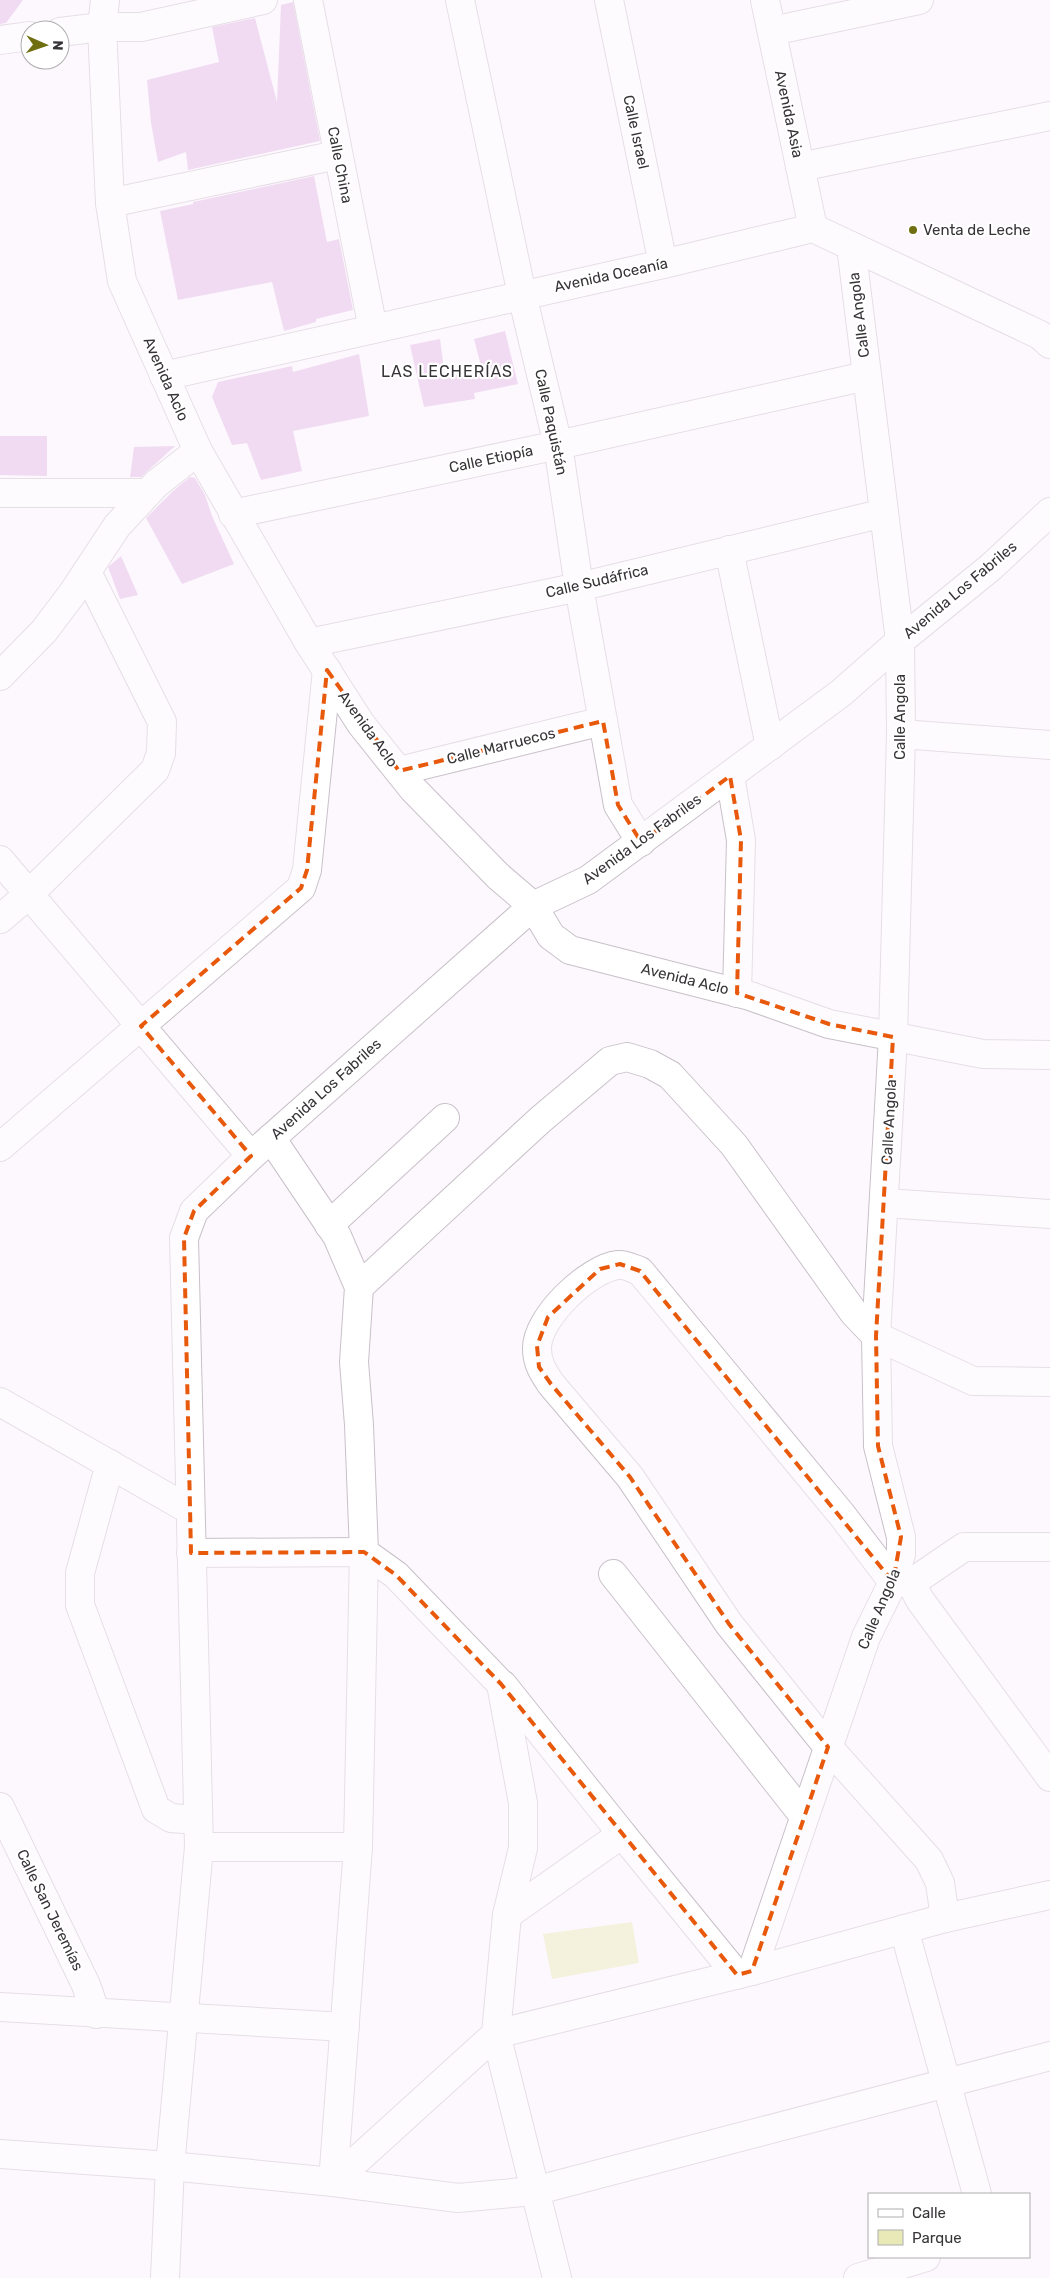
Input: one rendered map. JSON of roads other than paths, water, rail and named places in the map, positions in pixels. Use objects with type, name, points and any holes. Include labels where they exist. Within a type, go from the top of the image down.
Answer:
[{"type":"street","name":"Avenida Aclo","points":[[105,0],[102,27],[110,203],[122,281],[198,451],[233,514],[309,643],[361,724],[413,789],[498,876],[532,906],[551,936],[570,950],[737,993],[829,1024],[984,1054],[1050,1055]]},
{"type":"street","points":[[70,31],[102,27],[142,26],[262,0]]},
{"type":"street","name":"Calle China","points":[[308,0],[372,329]]},
{"type":"street","name":"Calle Paquistán","points":[[460,0],[522,295],[558,445],[579,586],[618,806],[641,842]]},
{"type":"street","name":"Calle Israel","points":[[609,0],[663,264]]},
{"type":"street","name":"Avenida Asia","points":[[765,0],[813,228]]},
{"type":"street","points":[[772,31],[919,0]]},
{"type":"street","points":[[0,40],[20,37]]},
{"type":"street","points":[[800,168],[1050,116]]},
{"type":"street","points":[[110,203],[337,155]]},
{"type":"street","points":[[813,228],[1047,337]]},
{"type":"street","name":"Avenida Oceanía","points":[[164,376],[663,264],[813,228]]},
{"type":"street","name":"Calle Angola","points":[[745,1973],[804,1816],[866,1637],[902,1582],[901,1537],[878,1446],[876,1336],[893,1037],[901,734],[900,642],[851,246]]},
{"type":"street","name":"Calle Etiopía","points":[[233,514],[558,445],[866,376]]},
{"type":"street","points":[[2,673],[44,632],[117,526],[147,493],[198,451]]},
{"type":"street","points":[[0,493],[147,493]]},
{"type":"street","name":"Avenida Los Fabriles","points":[[190,1510],[184,1238],[194,1211],[261,1147],[532,906],[588,880],[840,693],[991,567],[1050,512]]},
{"type":"street","name":"Calle Sudáfrica","points":[[309,643],[579,586],[884,513]]},
{"type":"street","points":[[729,550],[770,746]]},
{"type":"street","points":[[0,920],[28,895],[155,770],[161,753],[162,722],[87,572]]},
{"type":"street","points":[[0,1147],[301,888],[307,870],[327,670]]},
{"type":"street","name":"Calle Marruecos","points":[[399,771],[603,721]]},
{"type":"street","points":[[901,734],[1050,745]]},
{"type":"street","points":[[730,776],[741,840],[737,993]]},
{"type":"street","points":[[0,860],[141,1026],[261,1147],[330,1225],[337,1236],[359,1286],[354,1362],[359,1425],[364,1552],[358,1847],[333,2182]]},
{"type":"street","points":[[359,1286],[421,1227],[547,1114],[610,1061],[627,1057],[650,1064],[670,1076],[734,1145],[854,1314],[876,1336],[973,1381],[1050,1382]]},
{"type":"street","points":[[330,1225],[445,1118]]},
{"type":"street","points":[[885,1203],[1050,1214]]},
{"type":"street","points":[[945,1918],[940,1883],[929,1860],[828,1747],[729,1624],[630,1477],[551,1384],[539,1367],[537,1346],[548,1317],[571,1292],[600,1269],[620,1264],[640,1271],[842,1515],[920,1600],[1050,1777]]},
{"type":"street","points":[[0,1402],[190,1510],[199,1847],[170,2166],[165,2278]]},
{"type":"street","points":[[110,1464],[80,1574],[80,1605],[156,1809],[171,1818],[198,1820]]},
{"type":"street","points":[[902,1582],[964,1547],[1050,1546]]},
{"type":"street","points":[[191,1553],[364,1552],[396,1575],[501,1684],[622,1834],[745,1973]]},
{"type":"street","points":[[613,1574],[804,1816]]},
{"type":"street","points":[[501,1684],[523,1804],[523,1848],[507,1915],[496,2034],[557,2278]]},
{"type":"street","name":"Calle San Jeremías","points":[[0,1807],[86,1985],[96,2014]]},
{"type":"street","points":[[507,1915],[622,1834]]},
{"type":"street","points":[[199,1847],[358,1847]]},
{"type":"street","points":[[333,2182],[496,2034],[745,1973],[945,1918],[1050,1895]]},
{"type":"street","points":[[904,1929],[977,2193]]},
{"type":"street","points":[[0,2007],[345,2027]]},
{"type":"street","points":[[0,2154],[170,2166],[333,2182],[458,2198],[534,2191],[1050,2056]]},
{"type":"street","points":[[858,2278],[924,2258]]},
{"type":"street","points":[[927,2258],[936,2278]]},
{"type":"place","name":"Venta de Leche","points":[[913,230]]},
{"type":"district","name":"LAS LECHERÍAS","points":[[447,371]]}]
